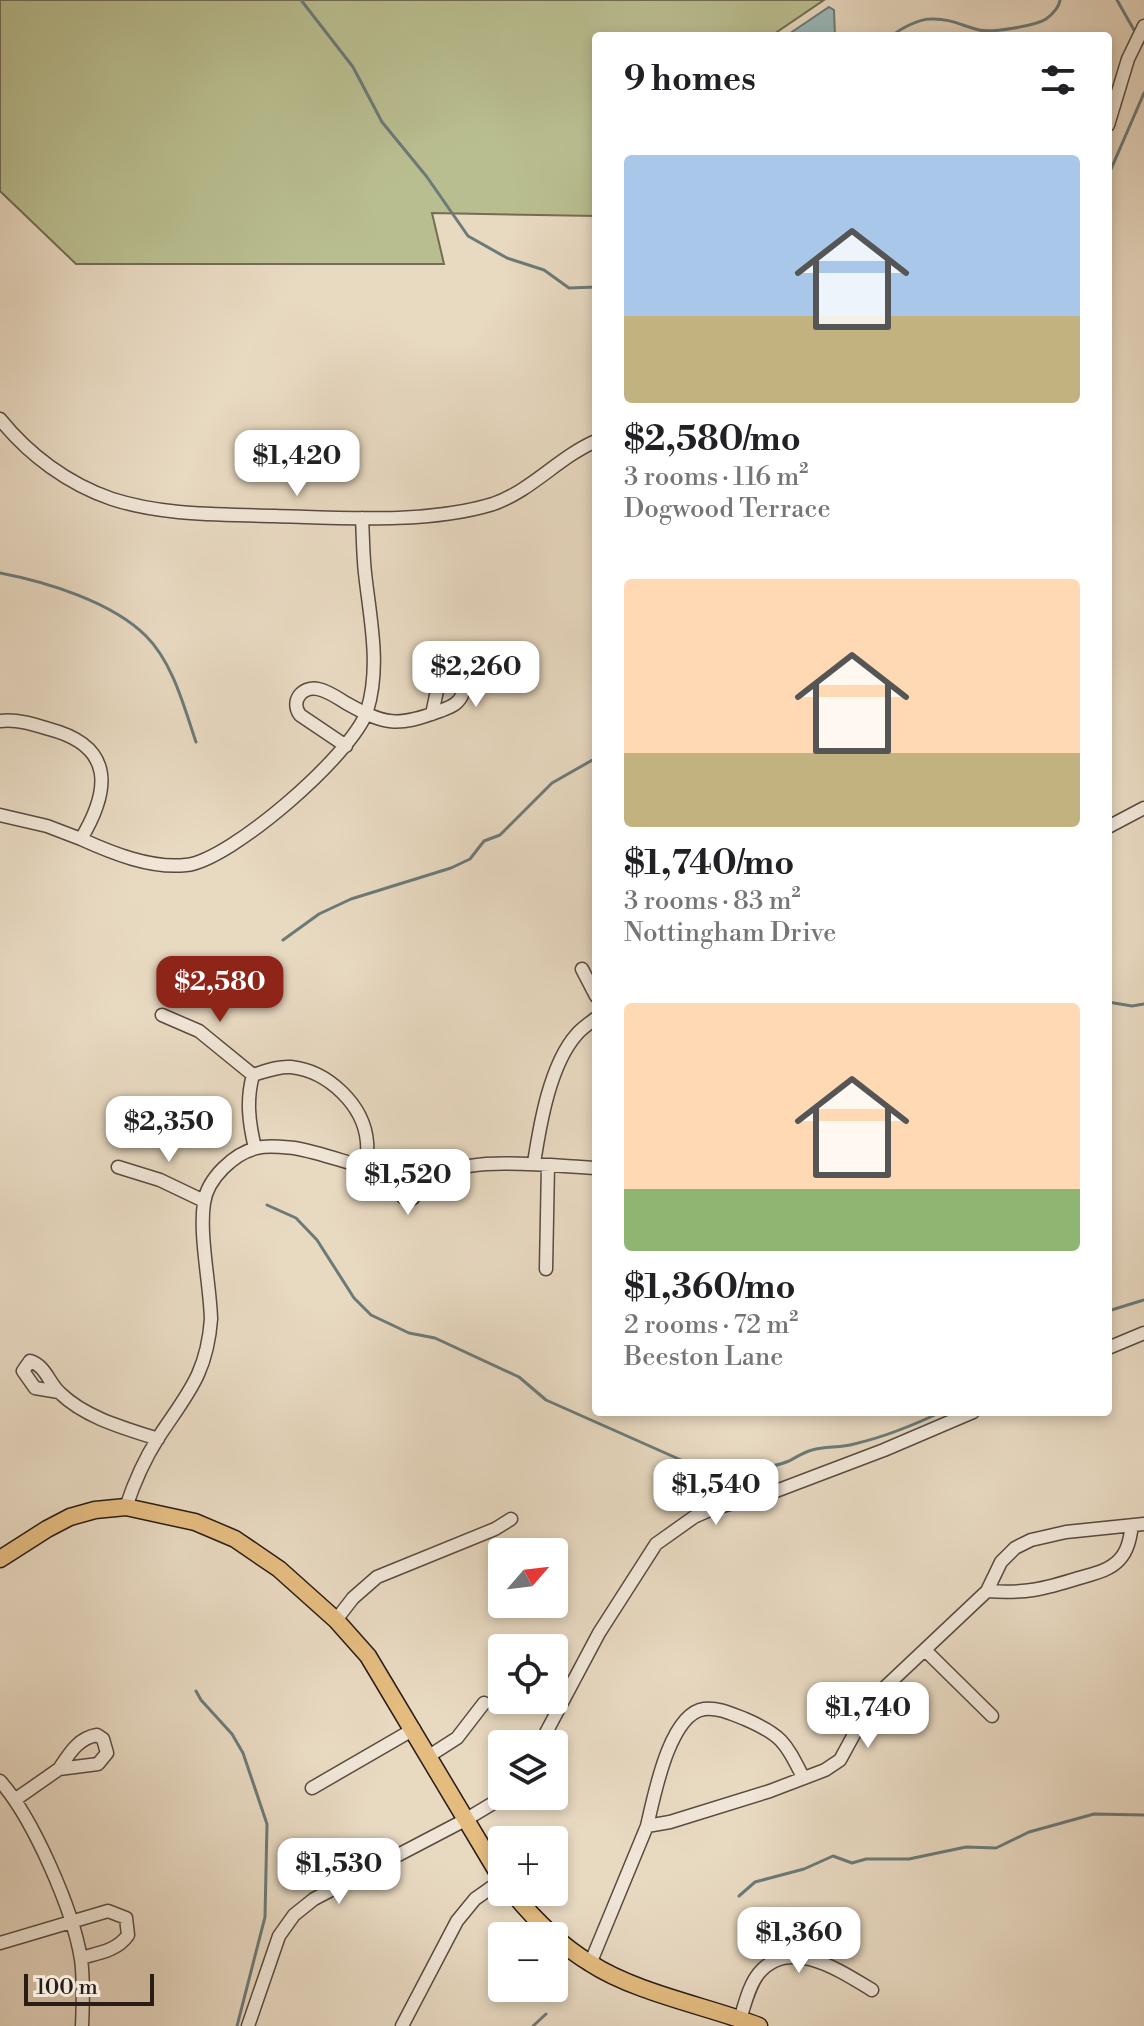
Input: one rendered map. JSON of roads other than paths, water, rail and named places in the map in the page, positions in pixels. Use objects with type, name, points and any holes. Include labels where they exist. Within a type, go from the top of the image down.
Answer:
[{"type":"main road","points":[[0,1559],[70,1517],[95,1510],[126,1507],[195,1522],[235,1539],[279,1569],[336,1620],[368,1656],[488,1857]]},
{"type":"main road","points":[[525,1906],[558,1940],[590,1964],[717,2020],[740,2019],[759,2026]]},
{"type":"street","points":[[1112,112],[1128,59],[1144,26]]},
{"type":"street","points":[[3,428],[60,473],[93,491],[132,505],[175,512],[362,518],[453,512],[497,503],[514,495],[568,455],[592,443]]},
{"type":"street","points":[[0,815],[47,826],[127,857],[170,865],[204,861],[258,825],[330,764],[346,746],[366,714],[373,683],[374,657],[362,518]]},
{"type":"street","points":[[346,746],[300,715],[296,710],[299,695],[309,689],[323,690],[366,714],[390,723],[432,714]]},
{"type":"street","points":[[0,721],[27,723],[62,732],[84,743],[95,756],[101,788],[98,805],[81,839]]},
{"type":"street","points":[[1112,825],[1144,808]]},
{"type":"street","points":[[582,969],[592,988]]},
{"type":"street","points":[[162,1015],[199,1031],[253,1075]]},
{"type":"street","points":[[534,1163],[541,1120],[556,1072],[577,1034],[592,1021]]},
{"type":"street","points":[[253,1075],[274,1068],[301,1069],[323,1078],[340,1090],[362,1123],[367,1141],[366,1168]]},
{"type":"street","points":[[253,1075],[248,1097],[249,1123],[255,1148]]},
{"type":"street","points":[[126,1507],[136,1477],[194,1386],[209,1338],[210,1292],[204,1201],[219,1172],[227,1164],[255,1148],[296,1149],[399,1174],[420,1174],[482,1164],[534,1163],[592,1168]]},
{"type":"street","points":[[546,1269],[548,1165]]},
{"type":"street","points":[[118,1167],[160,1180],[204,1201]]},
{"type":"street","points":[[399,1174],[399,1193],[408,1199],[418,1193],[420,1174]]},
{"type":"street","points":[[1112,1346],[1144,1333]]},
{"type":"street","points":[[59,1392],[115,1426],[158,1439]]},
{"type":"street","points":[[547,1730],[599,1633],[656,1544],[694,1517],[712,1509],[776,1491],[964,1416]]},
{"type":"street","points":[[336,1620],[353,1598],[377,1577],[495,1529],[511,1519]]},
{"type":"street","points":[[647,1826],[670,1822],[770,1791],[825,1770],[840,1760],[881,1691],[987,1591],[1001,1562],[1015,1548],[1031,1540],[1066,1532],[1138,1525],[1118,1561],[1097,1573],[1054,1588],[987,1591]]},
{"type":"street","points":[[925,1650],[992,1716]]},
{"type":"street","points":[[429,1756],[457,1738],[484,1703]]},
{"type":"street","points":[[590,1964],[647,1826],[665,1758],[686,1719],[703,1709],[726,1711],[774,1732],[783,1739],[803,1777]]},
{"type":"street","points":[[312,1788],[414,1729]]},
{"type":"street","points":[[16,1799],[59,1769]]},
{"type":"street","points":[[0,1781],[16,1799],[70,1922],[81,1958],[84,1995],[82,2026]]},
{"type":"street","points":[[248,2026],[279,1936],[294,1915],[314,1899],[488,1806]]},
{"type":"street","points":[[402,2026],[457,1921],[475,1899],[488,1890]]},
{"type":"street","points":[[0,1943],[108,1911],[123,1915],[129,1923],[128,1935],[123,1942],[81,1958]]},
{"type":"street","points":[[740,2019],[758,1974],[782,1959],[802,1957],[831,1966],[872,1990]]},
{"type":"water","points":[[829,7],[834,10],[835,32],[792,32]]},
{"type":"waterway","points":[[301,0],[353,67],[382,122],[427,177],[468,236],[507,258],[544,270],[569,288],[592,287]]},
{"type":"waterway","points":[[897,32],[910,24],[931,19],[985,31],[1003,30],[1046,19],[1055,11],[1060,0]]},
{"type":"waterway","points":[[1117,0],[1134,30]]},
{"type":"waterway","points":[[1112,167],[1144,93]]},
{"type":"waterway","points":[[0,573],[38,582],[97,603],[146,636],[171,672],[196,742]]},
{"type":"waterway","points":[[283,940],[319,914],[351,899],[451,868],[470,859],[484,841],[500,835],[552,783],[592,760]]},
{"type":"waterway","points":[[1112,1003],[1132,1006],[1144,1004]]},
{"type":"waterway","points":[[267,1205],[296,1218],[317,1240],[354,1298],[371,1315],[409,1333],[435,1338],[519,1377],[546,1400],[699,1468],[717,1462],[744,1468],[772,1466],[812,1450],[876,1438],[932,1416]]},
{"type":"waterway","points":[[1112,1310],[1144,1300]]},
{"type":"waterway","points":[[196,1691],[232,1734],[243,1753],[267,1824],[265,1917],[237,2026]]},
{"type":"waterway","points":[[739,1896],[755,1882],[804,1869],[833,1856],[852,1863],[866,1859],[909,1859],[966,1847],[996,1848],[1029,1832],[1094,1814],[1144,1815]]},
{"type":"waterway","points":[[533,2026],[546,2014]]}]
